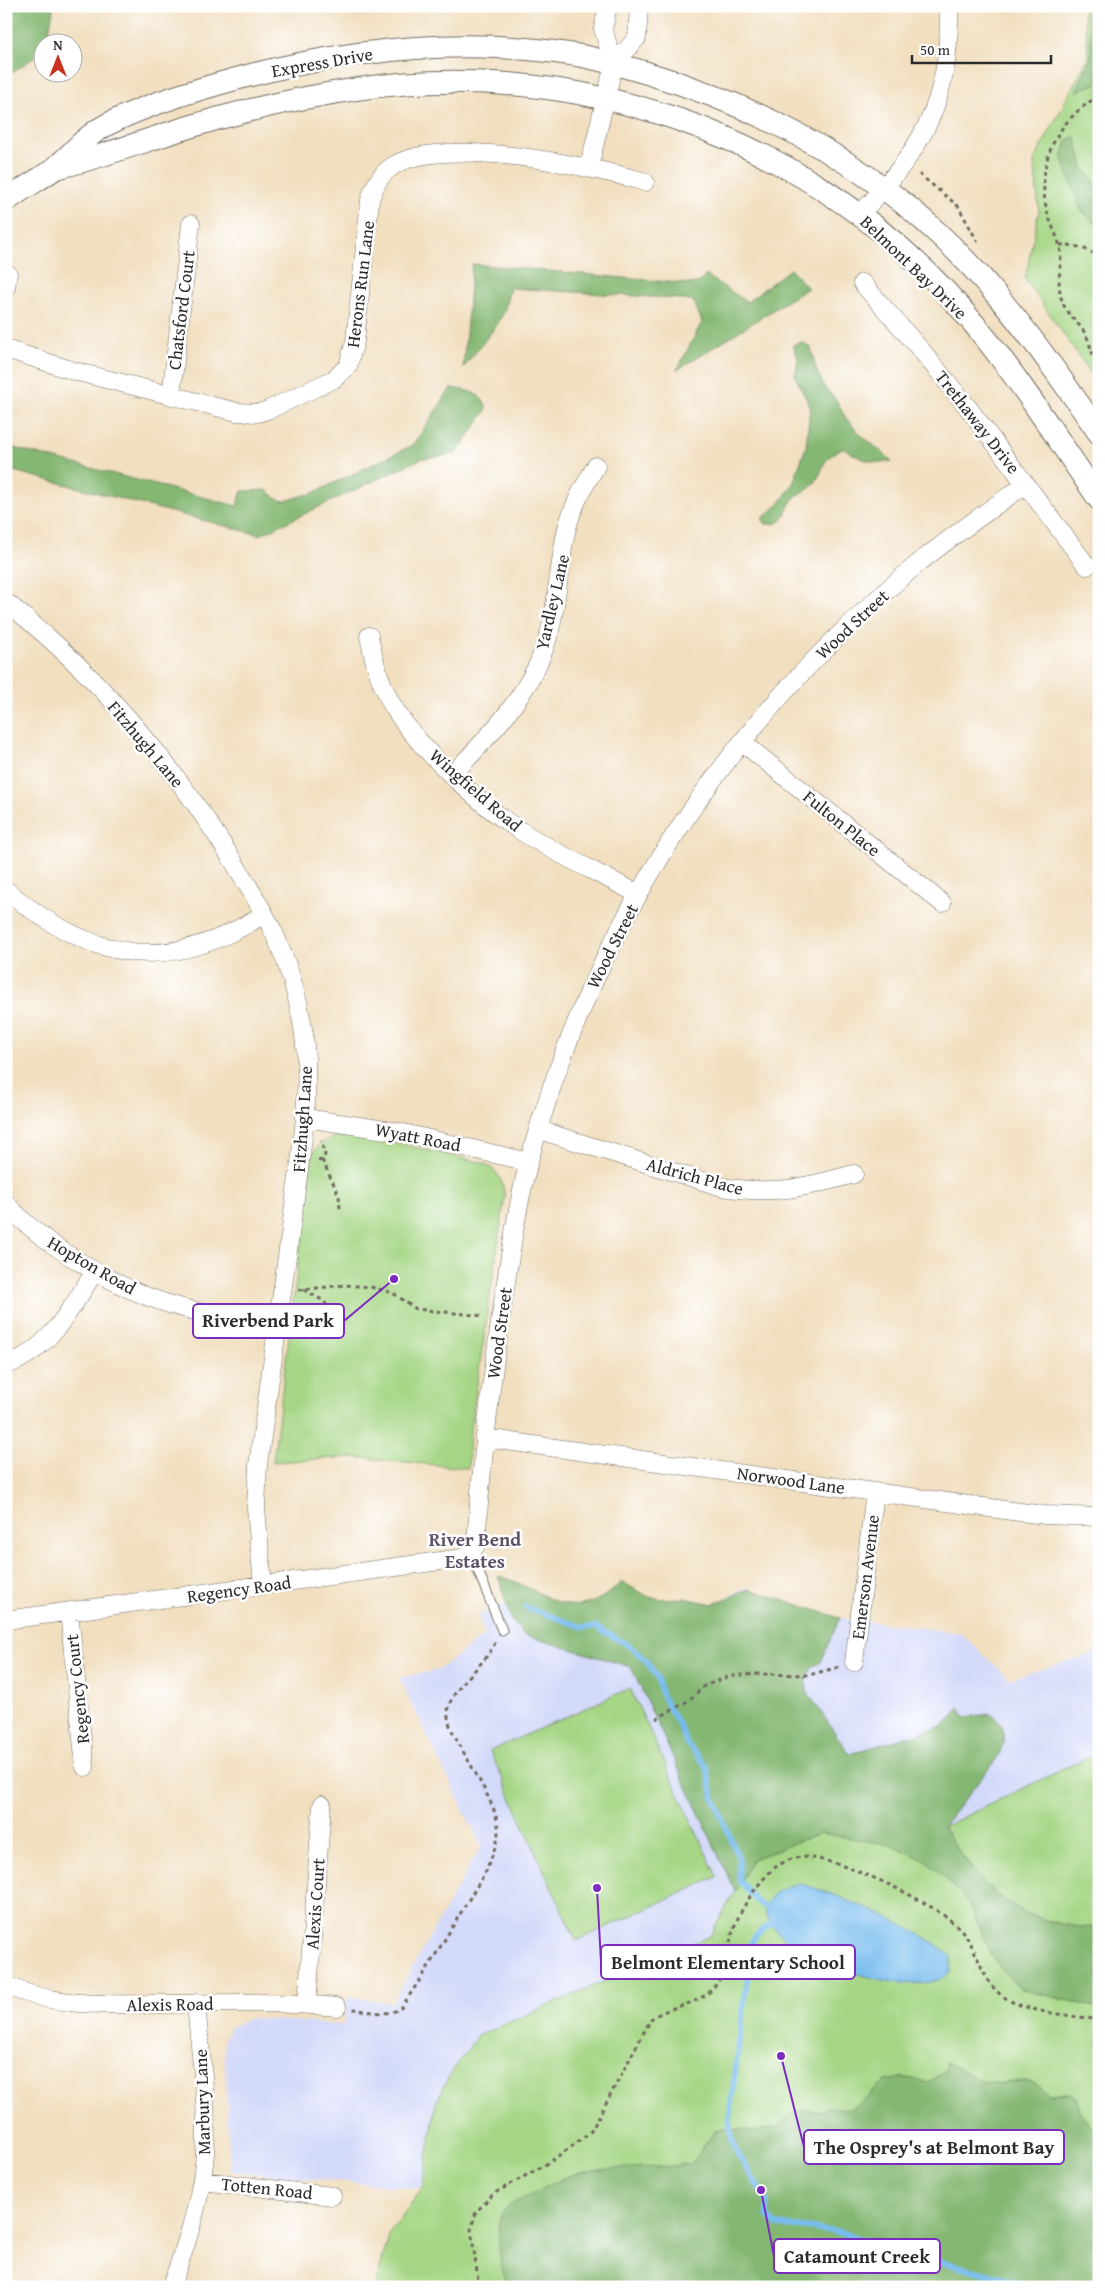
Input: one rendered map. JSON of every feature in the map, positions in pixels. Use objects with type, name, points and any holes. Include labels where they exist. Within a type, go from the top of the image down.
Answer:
[{"type":"street","points":[[608,6],[603,29],[614,64]]},
{"type":"street","points":[[589,167],[614,64],[637,38],[639,6]]},
{"type":"street","points":[[860,214],[884,189],[917,147],[938,100],[948,44],[949,6]]},
{"type":"street","name":"Express Drive","points":[[6,201],[54,168],[92,133],[136,111],[219,84],[310,61],[407,49],[465,47],[578,55],[614,64]]},
{"type":"street","name":"Belmont Bay Drive","points":[[614,64],[682,84],[753,110],[813,143],[884,189],[941,236],[982,276],[1039,347],[1099,433]]},
{"type":"street","name":"Express Drive","points":[[54,168],[97,158],[182,129],[232,116],[358,89],[392,84],[468,82],[572,91],[605,97]]},
{"type":"street","name":"Belmont Bay Drive","points":[[605,97],[687,121],[757,152],[860,214],[884,233],[946,292],[987,340],[1099,499]]},
{"type":"street","name":"Herons Run Lane","points":[[6,350],[74,372],[237,412],[258,413],[278,406],[334,379],[348,366],[355,341],[370,200],[377,181],[396,164],[424,155],[473,153],[589,167],[645,182]]},
{"type":"street","name":"Chatsford Court","points":[[171,396],[191,224]]},
{"type":"street","name":"Trethaway Drive","points":[[862,283],[922,350],[1087,566]]},
{"type":"street","name":"Yardley Lane","points":[[452,774],[499,726],[524,688],[545,647],[560,576],[567,529],[581,491],[596,466]]},
{"type":"street","name":"Wood Street","points":[[470,1553],[476,1545],[484,1438],[512,1244],[529,1162],[578,1015],[596,974],[638,894],[691,809],[742,742],[804,670],[868,607],[917,564],[1026,484]]},
{"type":"street","name":"Fitzhugh Lane","points":[[6,602],[79,668],[118,709],[169,769],[222,843],[264,914],[283,954],[299,1006],[306,1059],[305,1118],[256,1485],[258,1546],[263,1585]]},
{"type":"street","name":"Wingfield Road","points":[[369,636],[382,685],[395,710],[408,728],[452,774],[521,831],[638,894]]},
{"type":"street","name":"Fulton Place","points":[[742,742],[942,903]]},
{"type":"street","points":[[6,890],[67,933],[87,942],[114,950],[141,953],[169,952],[201,945],[245,926],[264,914]]},
{"type":"street","name":"Wyatt Road","points":[[305,1118],[399,1132],[529,1162]]},
{"type":"street","name":"Aldrich Place","points":[[539,1130],[722,1187],[752,1192],[800,1189],[854,1174]]},
{"type":"street","name":"Hopton Road","points":[[6,1203],[34,1230],[95,1271],[147,1297],[211,1314],[277,1327]]},
{"type":"street","points":[[6,1365],[35,1349],[55,1331],[95,1271]]},
{"type":"street","name":"Norwood Lane","points":[[484,1438],[1045,1514],[1099,1517]]},
{"type":"street","name":"Emerson Avenue","points":[[854,1662],[875,1492]]},
{"type":"street","name":"Regency Road","points":[[6,1620],[462,1558],[470,1553]]},
{"type":"street","name":"Regency Court","points":[[69,1612],[85,1767]]},
{"type":"street","name":"Alexis Court","points":[[307,2004],[322,1805]]},
{"type":"street","name":"Alexis Road","points":[[6,1985],[36,1997],[65,2003],[307,2004],[337,2007]]},
{"type":"street","name":"Marbury Lane","points":[[171,2286],[187,2245],[202,2181],[206,2128],[196,2004]]},
{"type":"street","name":"Totten Road","points":[[202,2181],[332,2196]]},
{"type":"lane","points":[[470,1553],[501,1627]]},
{"type":"path","points":[[1099,96],[1079,108],[1067,120],[1056,138],[1046,162],[1043,187],[1047,211],[1060,245],[1058,273],[1061,297],[1071,318],[1086,337],[1092,354],[1099,365]]},
{"type":"path","points":[[918,174],[958,206]]},
{"type":"path","points":[[1060,245],[1084,249],[1099,257]]},
{"type":"path","points":[[322,1160],[339,1195],[340,1209]]},
{"type":"path","points":[[282,1293],[345,1285],[372,1287],[393,1293],[422,1310],[501,1318]]},
{"type":"path","points":[[303,1290],[324,1301],[332,1314]]},
{"type":"path","points":[[337,2007],[382,2012],[397,2011],[401,2008],[427,1969],[486,1871],[497,1840],[498,1821],[451,1728],[448,1710],[457,1693],[494,1647],[501,1627]]},
{"type":"path","points":[[656,1719],[688,1701],[694,1693],[704,1686],[730,1676],[760,1674],[809,1675],[854,1662]]},
{"type":"path","points":[[479,2287],[476,2253],[471,2229],[473,2218],[479,2207],[493,2194],[550,2162],[590,2132],[651,2019],[658,2014],[699,2000],[718,1982],[726,1962],[733,1930],[759,1884],[777,1866],[793,1859],[815,1859],[847,1868],[908,1894],[954,1923],[970,1942],[991,1983],[1004,1998],[1031,2008],[1099,2020]]},
{"type":"shaded area","points":[[747,1588],[840,1618],[961,1633],[1009,1679],[1099,1652],[1099,2008],[753,1859],[711,1936],[477,2036],[436,2103],[422,2189],[230,2171],[224,2040],[230,2027],[252,2018],[344,2025],[348,1996],[392,2003],[481,1846],[399,1678],[438,1670],[485,1635],[478,1615],[512,1602],[652,1632]]},
{"type":"green space","points":[[6,6],[54,6],[49,32],[32,32],[32,59],[6,77]]},
{"type":"green space","points":[[1083,6],[1099,6],[1099,385],[1025,279],[1039,210],[1034,161],[1089,56]]},
{"type":"green space","points":[[1087,6],[1099,6],[1099,82],[1076,92],[1092,55]]},
{"type":"green space","points":[[1075,136],[1083,167],[1099,189],[1099,226],[1081,210],[1062,158],[1067,141]]},
{"type":"green space","points":[[472,264],[691,284],[700,282],[706,275],[747,302],[790,269],[808,288],[677,370],[702,322],[694,302],[680,299],[510,288],[504,312],[497,325],[463,368]]},
{"type":"green space","points":[[802,342],[811,348],[816,369],[824,387],[836,400],[845,417],[859,433],[892,461],[872,462],[844,448],[826,460],[813,485],[794,498],[781,521],[766,524],[762,519],[778,505],[792,486],[806,447],[810,407],[795,376],[798,358],[793,345]]},
{"type":"green space","points":[[451,388],[468,391],[477,395],[487,409],[456,454],[420,459],[260,535],[6,469],[6,446],[237,506],[242,491],[266,490],[283,501],[311,494],[413,445]]},
{"type":"green space","points":[[350,1135],[392,1142],[483,1163],[496,1172],[503,1186],[505,1197],[470,1430],[468,1468],[353,1457],[273,1462],[312,1154],[328,1139]]},
{"type":"green space","points":[[498,1576],[516,1582],[560,1603],[573,1605],[588,1604],[604,1596],[622,1582],[649,1597],[663,1599],[684,1598],[713,1604],[749,1589],[840,1618],[821,1662],[813,1666],[806,1679],[807,1691],[849,1754],[937,1728],[950,1720],[960,1707],[964,1717],[991,1714],[1001,1724],[1003,1729],[1003,1745],[997,1758],[943,1827],[977,1875],[1003,1899],[1037,1917],[1057,1923],[1099,1927],[1099,2008],[1020,1989],[1002,1970],[989,1951],[973,1912],[962,1895],[928,1862],[892,1845],[820,1833],[753,1859],[735,1891],[631,1667],[524,1635],[511,1620]]},
{"type":"green space","points":[[630,1688],[717,1877],[576,1941],[490,1751]]},
{"type":"green space","points":[[1088,1757],[1099,1761],[1099,1927],[1057,1923],[1019,1909],[1003,1899],[977,1875],[943,1827]]},
{"type":"green space","points":[[820,1833],[921,1849],[966,1884],[1020,1989],[1099,2008],[1099,2287],[375,2287],[390,2232],[422,2189],[436,2103],[449,2076],[477,2036],[710,1936],[753,1859]]},
{"type":"green space","points":[[947,2062],[969,2075],[987,2082],[1027,2081],[1041,2087],[1049,2094],[1071,2093],[1078,2099],[1080,2113],[1099,2136],[1099,2287],[510,2287],[507,2282],[500,2255],[498,2231],[501,2215],[504,2210],[516,2202],[560,2180],[571,2175],[604,2169],[662,2167],[691,2163],[715,2131],[723,2129],[758,2131],[777,2127],[793,2113],[803,2110],[817,2111],[832,2107],[849,2110],[859,2104],[886,2080],[901,2077],[931,2082],[945,2072]]},
{"type":"water","points":[[800,1884],[816,1888],[857,1904],[923,1936],[951,1957],[950,1973],[934,1981],[912,1984],[886,1981],[859,1974],[808,1953],[774,1928],[765,1912],[769,1900],[777,1892]]},
{"type":"waterway","points":[[525,1607],[582,1627],[596,1627],[631,1647],[646,1661],[657,1677],[662,1696],[681,1729],[687,1744],[706,1765],[713,1796],[739,1859],[739,1880],[756,1901],[765,1907]]},
{"type":"waterway","points":[[771,1924],[752,1941],[748,1953],[749,1966],[729,2119],[731,2136],[738,2155],[767,2201],[768,2217],[777,2225],[832,2231],[1034,2287]]},
{"type":"place","name":"Riverbend Park","points":[[394,1279]]},
{"type":"place","name":"Belmont Elementary School","points":[[597,1888]]},
{"type":"place","name":"The Osprey's at Belmont Bay","points":[[781,2056]]},
{"type":"place","name":"Catamount Creek","points":[[761,2190]]},
{"type":"district","name":"River Bend Estates","points":[[475,1550]]}]
